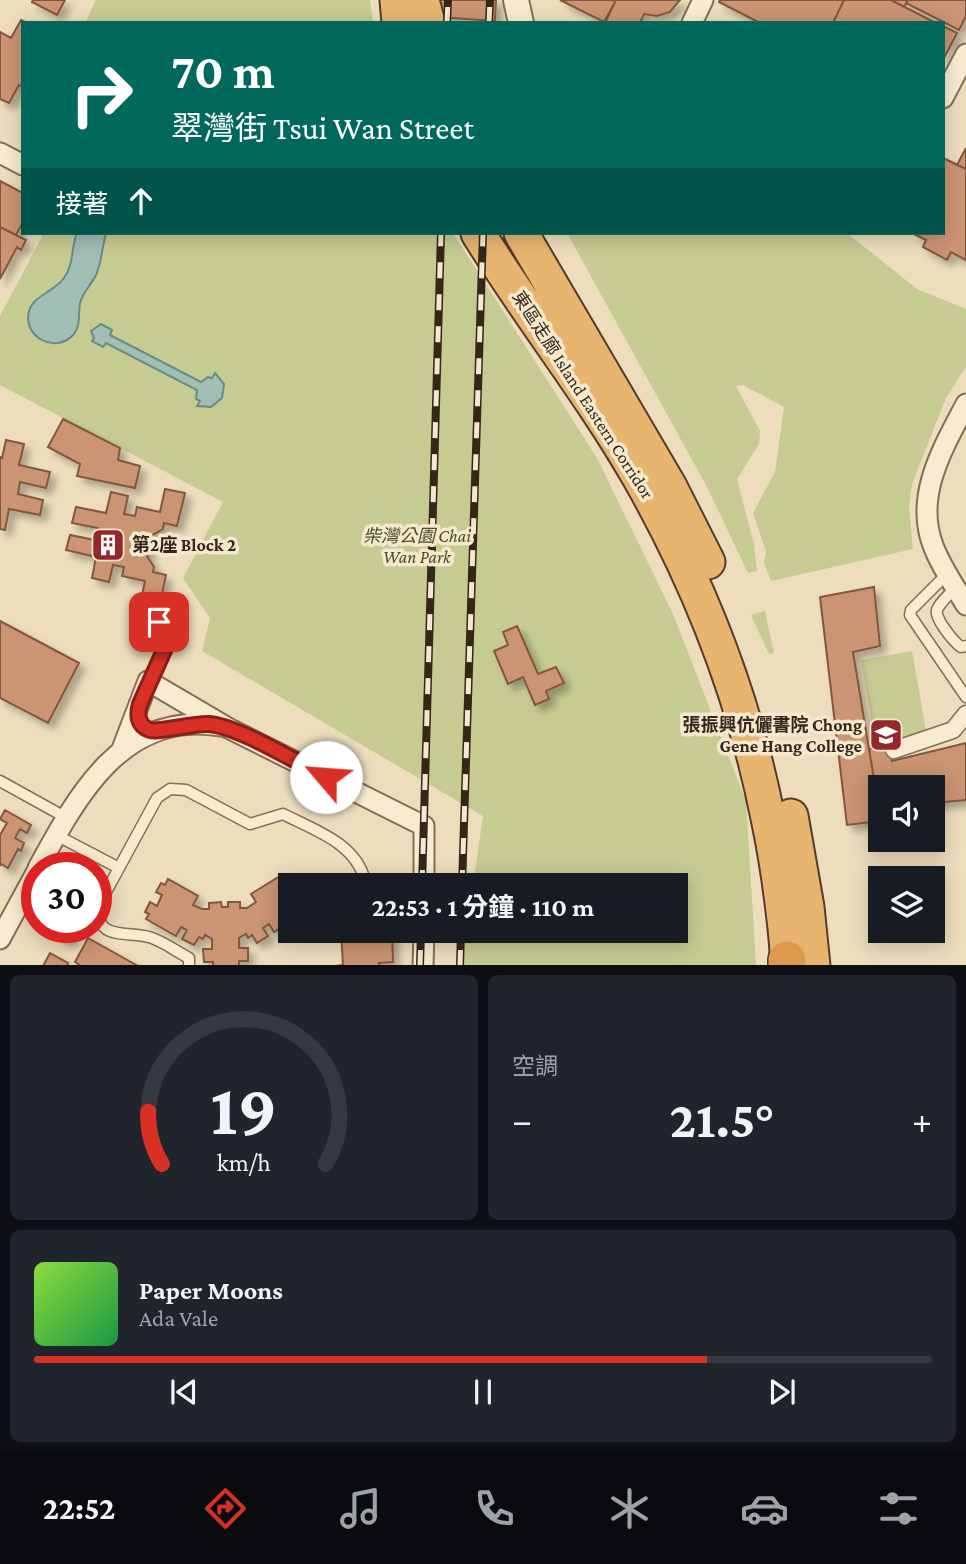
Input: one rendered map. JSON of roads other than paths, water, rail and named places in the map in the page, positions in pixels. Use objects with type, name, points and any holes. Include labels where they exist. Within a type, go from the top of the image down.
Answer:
[{"type":"highway","name":"東區走廊 Island Eastern Corridor","points":[[479,235],[639,477],[674,544],[710,624],[736,690],[760,777],[794,964]]},
{"type":"highway","name":"東區走廊 Island Eastern Corridor","points":[[522,235],[669,485],[699,541],[723,597],[761,701],[785,786],[803,883],[794,964]]},
{"type":"street","points":[[516,0],[521,21]]},
{"type":"street","points":[[693,21],[703,0]]},
{"type":"street","points":[[945,94],[966,54]]},
{"type":"street","points":[[0,153],[21,164]]},
{"type":"street","points":[[966,404],[936,466],[928,492],[927,520],[930,535],[966,606]]},
{"type":"street","points":[[228,728],[189,724],[149,730],[141,724],[137,714],[148,681],[228,728],[424,826],[424,873]]},
{"type":"street","points":[[46,852],[88,786],[122,749],[140,704]]},
{"type":"street","points":[[894,750],[953,730],[966,714]]},
{"type":"street","points":[[122,749],[160,730]]},
{"type":"street","points":[[0,939],[21,899]]},
{"type":"street","points":[[423,965],[424,943]]},
{"type":"lane","points":[[951,581],[937,609],[937,616],[955,642],[961,647],[966,646]]},
{"type":"lane","points":[[951,581],[911,610],[910,615],[966,697]]},
{"type":"lane","points":[[148,681],[170,637],[167,628],[159,622]]},
{"type":"lane","points":[[0,781],[119,868]]},
{"type":"lane","points":[[189,965],[189,958],[150,937],[115,934],[103,925],[99,918],[100,903],[119,868],[157,799],[170,789],[186,790],[250,824],[283,814],[348,850],[362,873]]},
{"type":"water","points":[[76,235],[106,235],[96,275],[81,299],[74,334],[67,340],[50,343],[35,335],[31,329],[29,311],[35,301],[64,278]]},
{"type":"water","points":[[101,324],[112,330],[110,335],[201,382],[208,377],[212,378],[215,373],[224,384],[222,398],[211,407],[197,406],[200,401],[196,399],[197,390],[106,343],[103,347],[92,341],[94,338],[91,331]]},
{"type":"railway","points":[[447,21],[448,0]]},
{"type":"railway","points":[[489,21],[490,0]]},
{"type":"railway","points":[[422,873],[441,235]]},
{"type":"railway","points":[[462,873],[483,235]]},
{"type":"railway","points":[[420,965],[421,943]]},
{"type":"railway","points":[[460,965],[461,943]]},
{"type":"place","name":"第2座 Block 2","points":[[108,545]]},
{"type":"place","name":"張振興伉儷書院 Chong Gene Hang College","points":[[886,735]]},
{"type":"park label","name":"柴灣公園 Chai Wan Park","points":[[417,546]]}]
